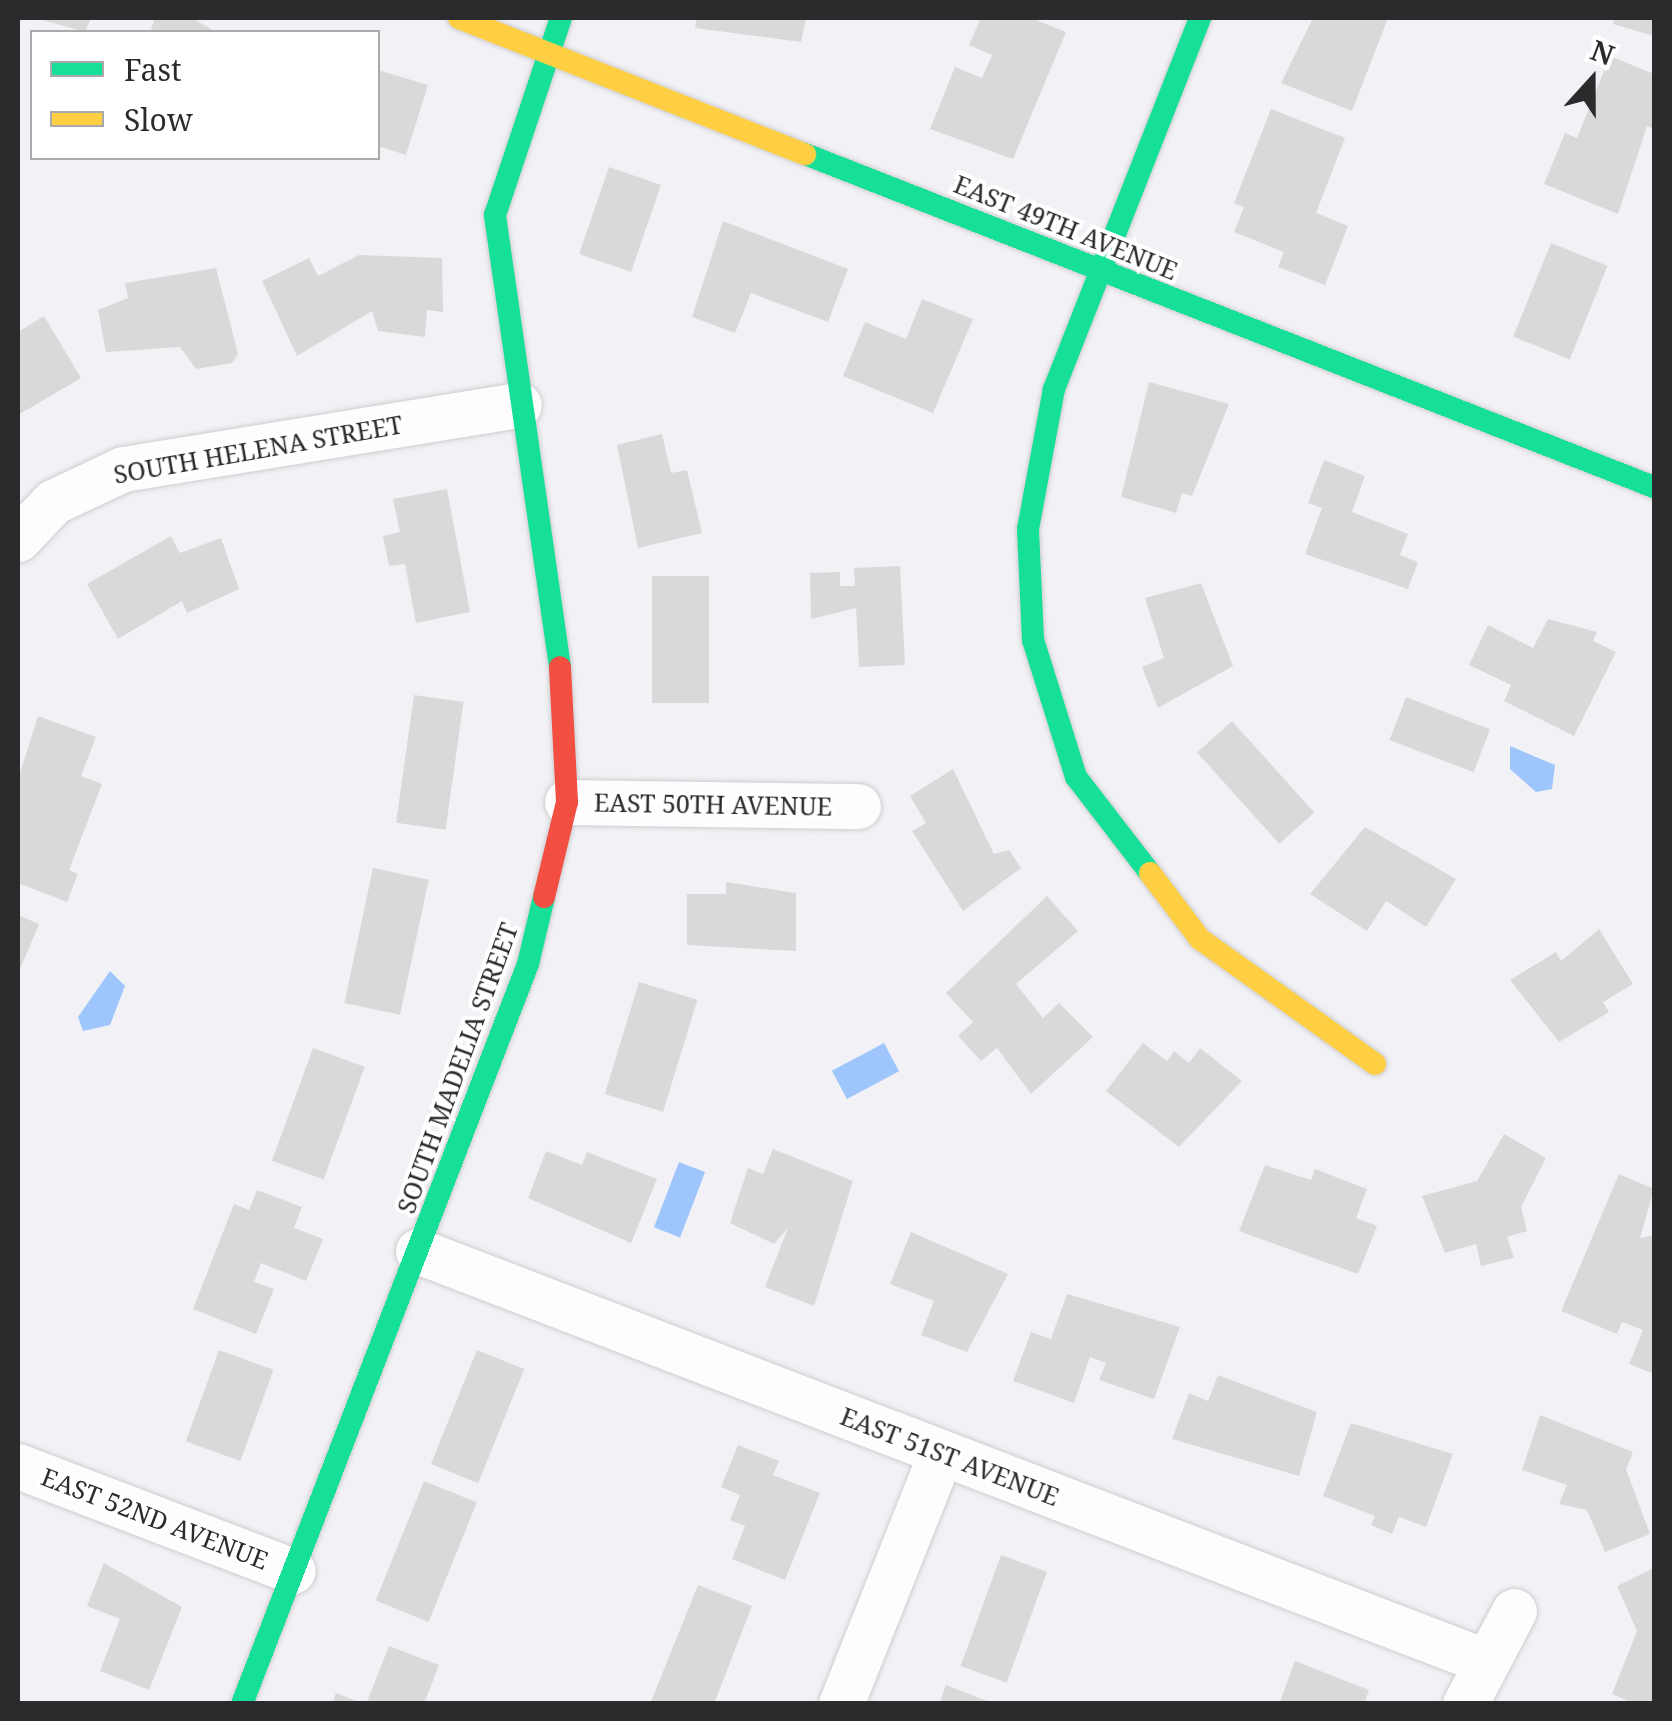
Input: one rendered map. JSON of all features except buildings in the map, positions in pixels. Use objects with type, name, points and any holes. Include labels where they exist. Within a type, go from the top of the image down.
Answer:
[{"type":"street","name":"EAST 49TH AVENUE","points":[[458,18],[1100,270],[1651,474]]},
{"type":"street","name":"SOUTH MADELIA STREET","points":[[242,1704],[528,964],[567,802],[558,626],[519,405],[495,216],[561,18]]},
{"type":"street","points":[[1200,18],[1054,390],[1028,529],[1033,640],[1076,777],[1200,939],[1375,1064]]},
{"type":"street","name":"SOUTH HELENA STREET","points":[[18,539],[54,502],[123,469],[519,405]]},
{"type":"street","name":"EAST 50TH AVENUE","points":[[567,802],[858,806]]},
{"type":"street","name":"EAST 51ST AVENUE","points":[[418,1251],[1482,1660]]},
{"type":"street","points":[[841,1704],[940,1452]]},
{"type":"street","name":"EAST 52ND AVENUE","points":[[18,1466],[293,1571]]},
{"type":"street","points":[[1465,1704],[1482,1660],[1514,1611]]},
{"type":"water","points":[[1510,746],[1555,765],[1552,789],[1536,792],[1510,769]]},
{"type":"water","points":[[110,971],[125,986],[110,1025],[83,1031],[78,1017]]},
{"type":"water","points":[[884,1043],[899,1071],[847,1099],[832,1071]]},
{"type":"water","points":[[679,1162],[705,1172],[680,1237],[654,1227]]},
{"type":"traffic: fast","points":[[560,667],[495,215],[561,18]]},
{"type":"traffic: fast","points":[[1150,873],[1076,777],[1033,640],[1028,529],[1054,389],[1200,18]]},
{"type":"traffic: fast","points":[[805,154],[1654,487]]},
{"type":"traffic: fast","points":[[242,1704],[528,964],[544,897]]},
{"type":"traffic: slow","points":[[459,18],[805,154]]},
{"type":"traffic: slow","points":[[1150,873],[1200,939],[1375,1064]]},
{"type":"traffic: jam","points":[[544,897],[567,802],[560,667]]}]
